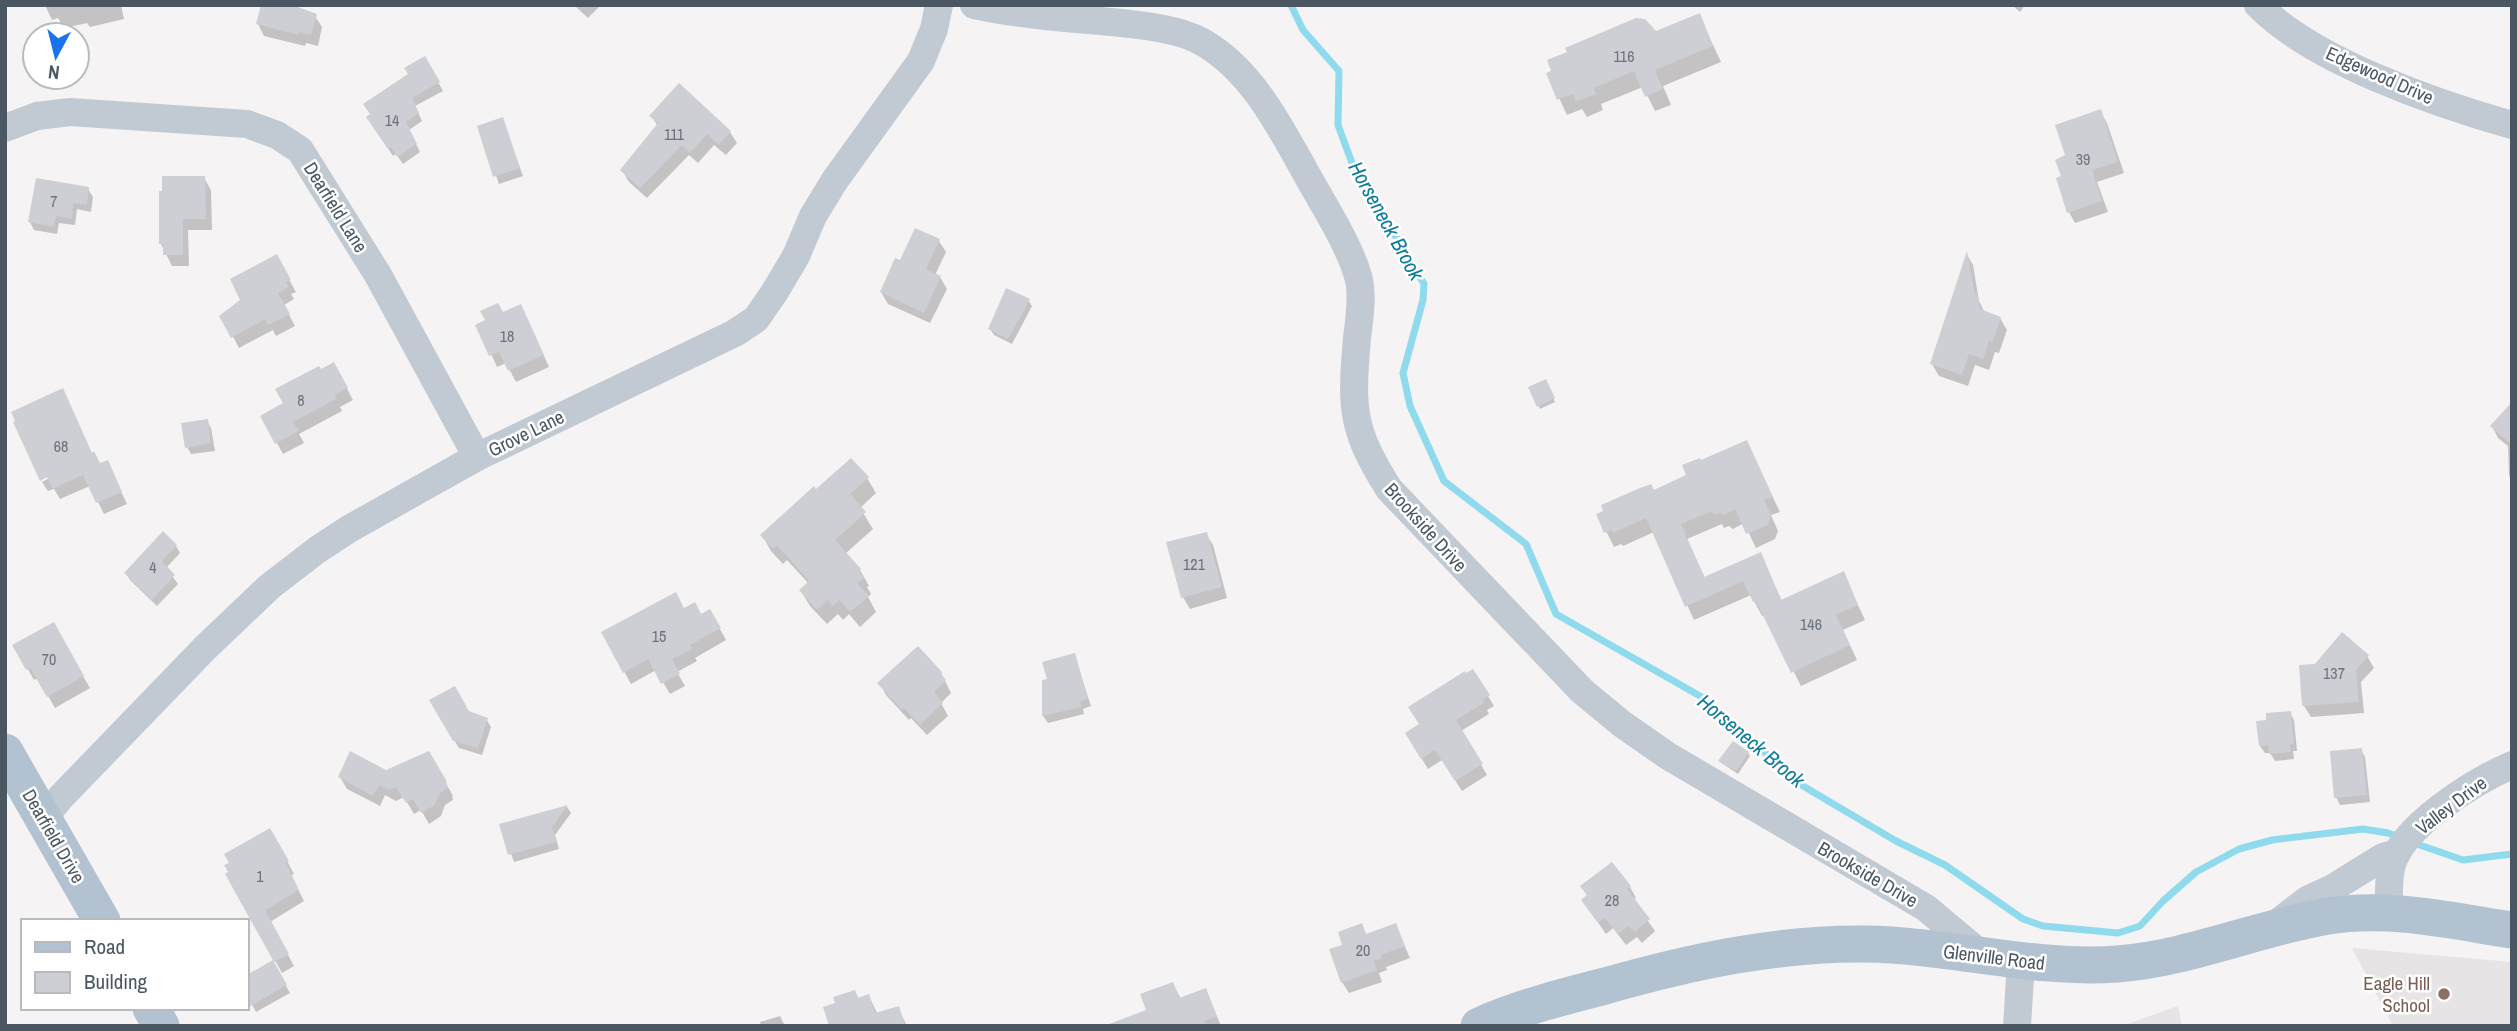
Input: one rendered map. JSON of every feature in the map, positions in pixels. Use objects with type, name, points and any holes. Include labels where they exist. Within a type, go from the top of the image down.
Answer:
[{"type":"main road","name":"Dearfield Drive","points":[[5,752],[101,919]]},
{"type":"main road","name":"Glenville Road","points":[[1479,1026],[1500,1016],[1564,997],[1725,956],[1800,946],[1866,944],[2082,966],[2154,959],[2272,928],[2331,916],[2389,912],[2512,930]]},
{"type":"main road","points":[[153,1010],[161,1026]]},
{"type":"street","name":"Grove Lane","points":[[44,818],[60,798],[196,658],[269,587],[349,529],[477,457],[735,333],[756,319],[796,256],[813,216],[835,180],[921,61],[934,29],[939,5]]},
{"type":"street","name":"Brookside Drive","points":[[974,5],[1000,11],[1136,24],[1172,32],[1203,42],[1246,78],[1269,109],[1294,152],[1342,240],[1359,280],[1360,307],[1352,394],[1355,415],[1368,455],[1389,489],[1417,522],[1582,691],[1622,724],[1680,763],[1926,908],[1981,954]]},
{"type":"street","name":"Edgewood Drive","points":[[2258,5],[2287,29],[2326,53],[2437,100],[2512,125]]},
{"type":"street","name":"Dearfield Lane","points":[[5,128],[37,116],[70,112],[247,124],[277,135],[300,150],[378,275],[477,457]]},
{"type":"street","name":"Valley Drive","points":[[2272,928],[2307,900],[2333,888],[2406,841],[2492,774],[2512,765]]},
{"type":"street","points":[[2389,912],[2390,868],[2406,841]]},
{"type":"street","points":[[2017,1026],[2021,961]]},
{"type":"shaded area","name":"Eagle Hill School","points":[[2352,948],[2512,962],[2512,1026],[2393,1026]]},
{"type":"shaded area","points":[[2178,1006],[2182,1026],[2122,1026]]},
{"type":"building","points":[[261,5],[292,5],[317,14],[311,35],[300,32],[299,35],[256,24]]},
{"type":"building","points":[[1700,13],[1713,46],[1655,70],[1663,89],[1645,97],[1634,71],[1594,88],[1596,94],[1576,102],[1573,94],[1557,100],[1546,73],[1551,71],[1547,60],[1567,52],[1565,48],[1636,18],[1645,19],[1656,31]]},
{"type":"building","points":[[425,56],[440,82],[412,98],[419,113],[406,122],[417,144],[397,157],[391,147],[388,149],[366,117],[370,114],[363,104],[408,74],[404,68]]},
{"type":"building","points":[[679,83],[731,131],[719,145],[707,134],[690,153],[682,145],[640,188],[620,170],[658,123],[649,116]]},
{"type":"building","points":[[2101,109],[2118,162],[2092,170],[2102,201],[2067,213],[2056,178],[2061,176],[2055,160],[2065,155],[2055,125]]},
{"type":"building","points":[[503,117],[520,168],[493,177],[477,126]]},
{"type":"building","points":[[162,176],[205,176],[206,219],[183,219],[183,255],[163,255],[163,244],[159,244],[159,191],[162,191]]},
{"type":"building","points":[[36,178],[89,187],[87,205],[73,203],[72,219],[56,216],[54,227],[28,222]]},
{"type":"building","points":[[915,228],[940,239],[926,269],[941,276],[924,313],[880,292],[895,258],[900,260]]},
{"type":"building","points":[[1967,251],[1980,309],[2001,317],[1983,359],[1969,354],[1962,375],[1930,364]]},
{"type":"building","points":[[277,254],[291,280],[286,282],[289,287],[278,293],[290,314],[268,325],[265,319],[231,338],[219,316],[240,300],[230,279]]},
{"type":"building","points":[[1006,288],[1030,299],[1008,339],[988,329]]},
{"type":"building","points":[[498,303],[503,312],[521,304],[544,355],[508,371],[499,352],[489,356],[475,325],[485,320],[480,311]]},
{"type":"building","points":[[334,362],[348,388],[335,395],[336,399],[293,422],[299,431],[275,444],[260,416],[283,403],[275,389],[319,366],[321,369]]},
{"type":"building","points":[[1546,379],[1555,398],[1537,407],[1528,387]]},
{"type":"building","points":[[63,388],[92,453],[94,451],[100,463],[108,460],[122,492],[96,503],[83,475],[52,489],[47,477],[40,481],[13,422],[15,421],[11,412]]},
{"type":"building","points":[[2512,402],[2512,445],[2490,426]]},
{"type":"building","points":[[208,419],[211,443],[185,448],[181,423]]},
{"type":"building","points":[[1747,440],[1773,497],[1764,500],[1771,515],[1768,525],[1746,534],[1735,509],[1724,515],[1714,515],[1712,511],[1681,524],[1704,577],[1761,552],[1781,600],[1844,571],[1858,605],[1836,615],[1850,645],[1791,673],[1756,601],[1753,602],[1743,581],[1685,607],[1646,518],[1613,533],[1612,530],[1604,533],[1596,514],[1603,511],[1601,505],[1640,488],[1651,484],[1654,490],[1686,475],[1682,465],[1700,458],[1701,460]]},
{"type":"building","points":[[851,458],[869,477],[850,494],[866,512],[835,540],[861,569],[859,572],[864,578],[857,583],[869,596],[850,612],[840,600],[833,606],[828,600],[817,610],[799,590],[809,581],[777,545],[773,549],[760,535],[814,486],[816,489]]},
{"type":"building","points":[[163,531],[177,545],[162,561],[175,575],[152,600],[124,573]]},
{"type":"building","points":[[1207,532],[1222,587],[1181,598],[1166,542]]},
{"type":"building","points":[[676,592],[684,608],[695,602],[701,614],[710,609],[721,628],[690,645],[692,649],[672,659],[680,674],[661,684],[648,659],[623,673],[601,632]]},
{"type":"building","points":[[54,622],[84,676],[47,697],[30,668],[26,670],[12,645]]},
{"type":"building","points":[[2342,632],[2369,655],[2356,670],[2359,702],[2302,706],[2299,665],[2315,664]]},
{"type":"building","points":[[918,646],[946,680],[934,692],[943,703],[920,725],[877,683]]},
{"type":"building","points":[[1075,653],[1088,699],[1080,701],[1082,707],[1042,716],[1042,680],[1047,679],[1042,662]]},
{"type":"building","points":[[1473,669],[1490,695],[1483,699],[1485,702],[1456,720],[1483,764],[1455,781],[1435,750],[1421,759],[1405,733],[1419,724],[1408,707],[1465,671],[1466,673]]},
{"type":"building","points":[[455,686],[469,711],[488,718],[478,748],[453,741],[429,700]]},
{"type":"building","points":[[2291,711],[2294,744],[2290,744],[2291,752],[2269,754],[2268,745],[2259,746],[2256,721],[2266,720],[2266,713]]},
{"type":"building","points":[[1733,741],[1749,752],[1736,771],[1718,761]]},
{"type":"building","points":[[2362,748],[2367,795],[2334,798],[2330,751]]},
{"type":"building","points":[[350,751],[386,770],[429,751],[448,788],[439,794],[435,805],[421,813],[413,799],[406,803],[396,787],[389,790],[379,785],[373,796],[338,777]]},
{"type":"building","points":[[568,805],[552,827],[556,842],[508,855],[499,824]]},
{"type":"building","points":[[270,828],[289,861],[286,863],[298,888],[296,892],[265,910],[289,954],[274,962],[225,874],[228,872],[224,865],[229,863],[224,854]]},
{"type":"building","points":[[1612,862],[1631,886],[1627,889],[1650,919],[1635,932],[1629,926],[1618,934],[1605,918],[1598,923],[1581,900],[1587,895],[1580,886]]},
{"type":"building","points":[[1362,923],[1366,934],[1396,923],[1405,946],[1381,955],[1382,958],[1374,961],[1377,970],[1341,983],[1329,949],[1342,945],[1338,932]]},
{"type":"building","points":[[273,960],[287,985],[248,1007],[248,974]]},
{"type":"building","points":[[1173,982],[1179,998],[1206,988],[1217,1017],[1204,1021],[1205,1026],[1110,1026],[1109,1024],[1146,1010],[1140,994]]},
{"type":"building","points":[[855,990],[858,998],[869,994],[875,1013],[899,1006],[905,1026],[829,1026],[823,1007],[835,1003],[833,997]]},
{"type":"waterway","name":"Horseneck Brook","points":[[1291,5],[1303,30],[1339,71],[1338,125],[1352,163],[1424,284],[1423,300],[1403,373],[1410,406],[1444,481],[1526,544],[1556,614],[1700,696],[1803,786],[1896,841],[1945,865],[2023,919],[2043,926],[2118,933],[2140,926],[2196,872],[2239,849],[2272,840],[2363,829],[2400,837]]},
{"type":"waterway","name":"Horseneck Brook","points":[[2411,842],[2463,860],[2512,854]]},
{"type":"place","name":"Eagle Hill School","points":[[2444,994]]}]
